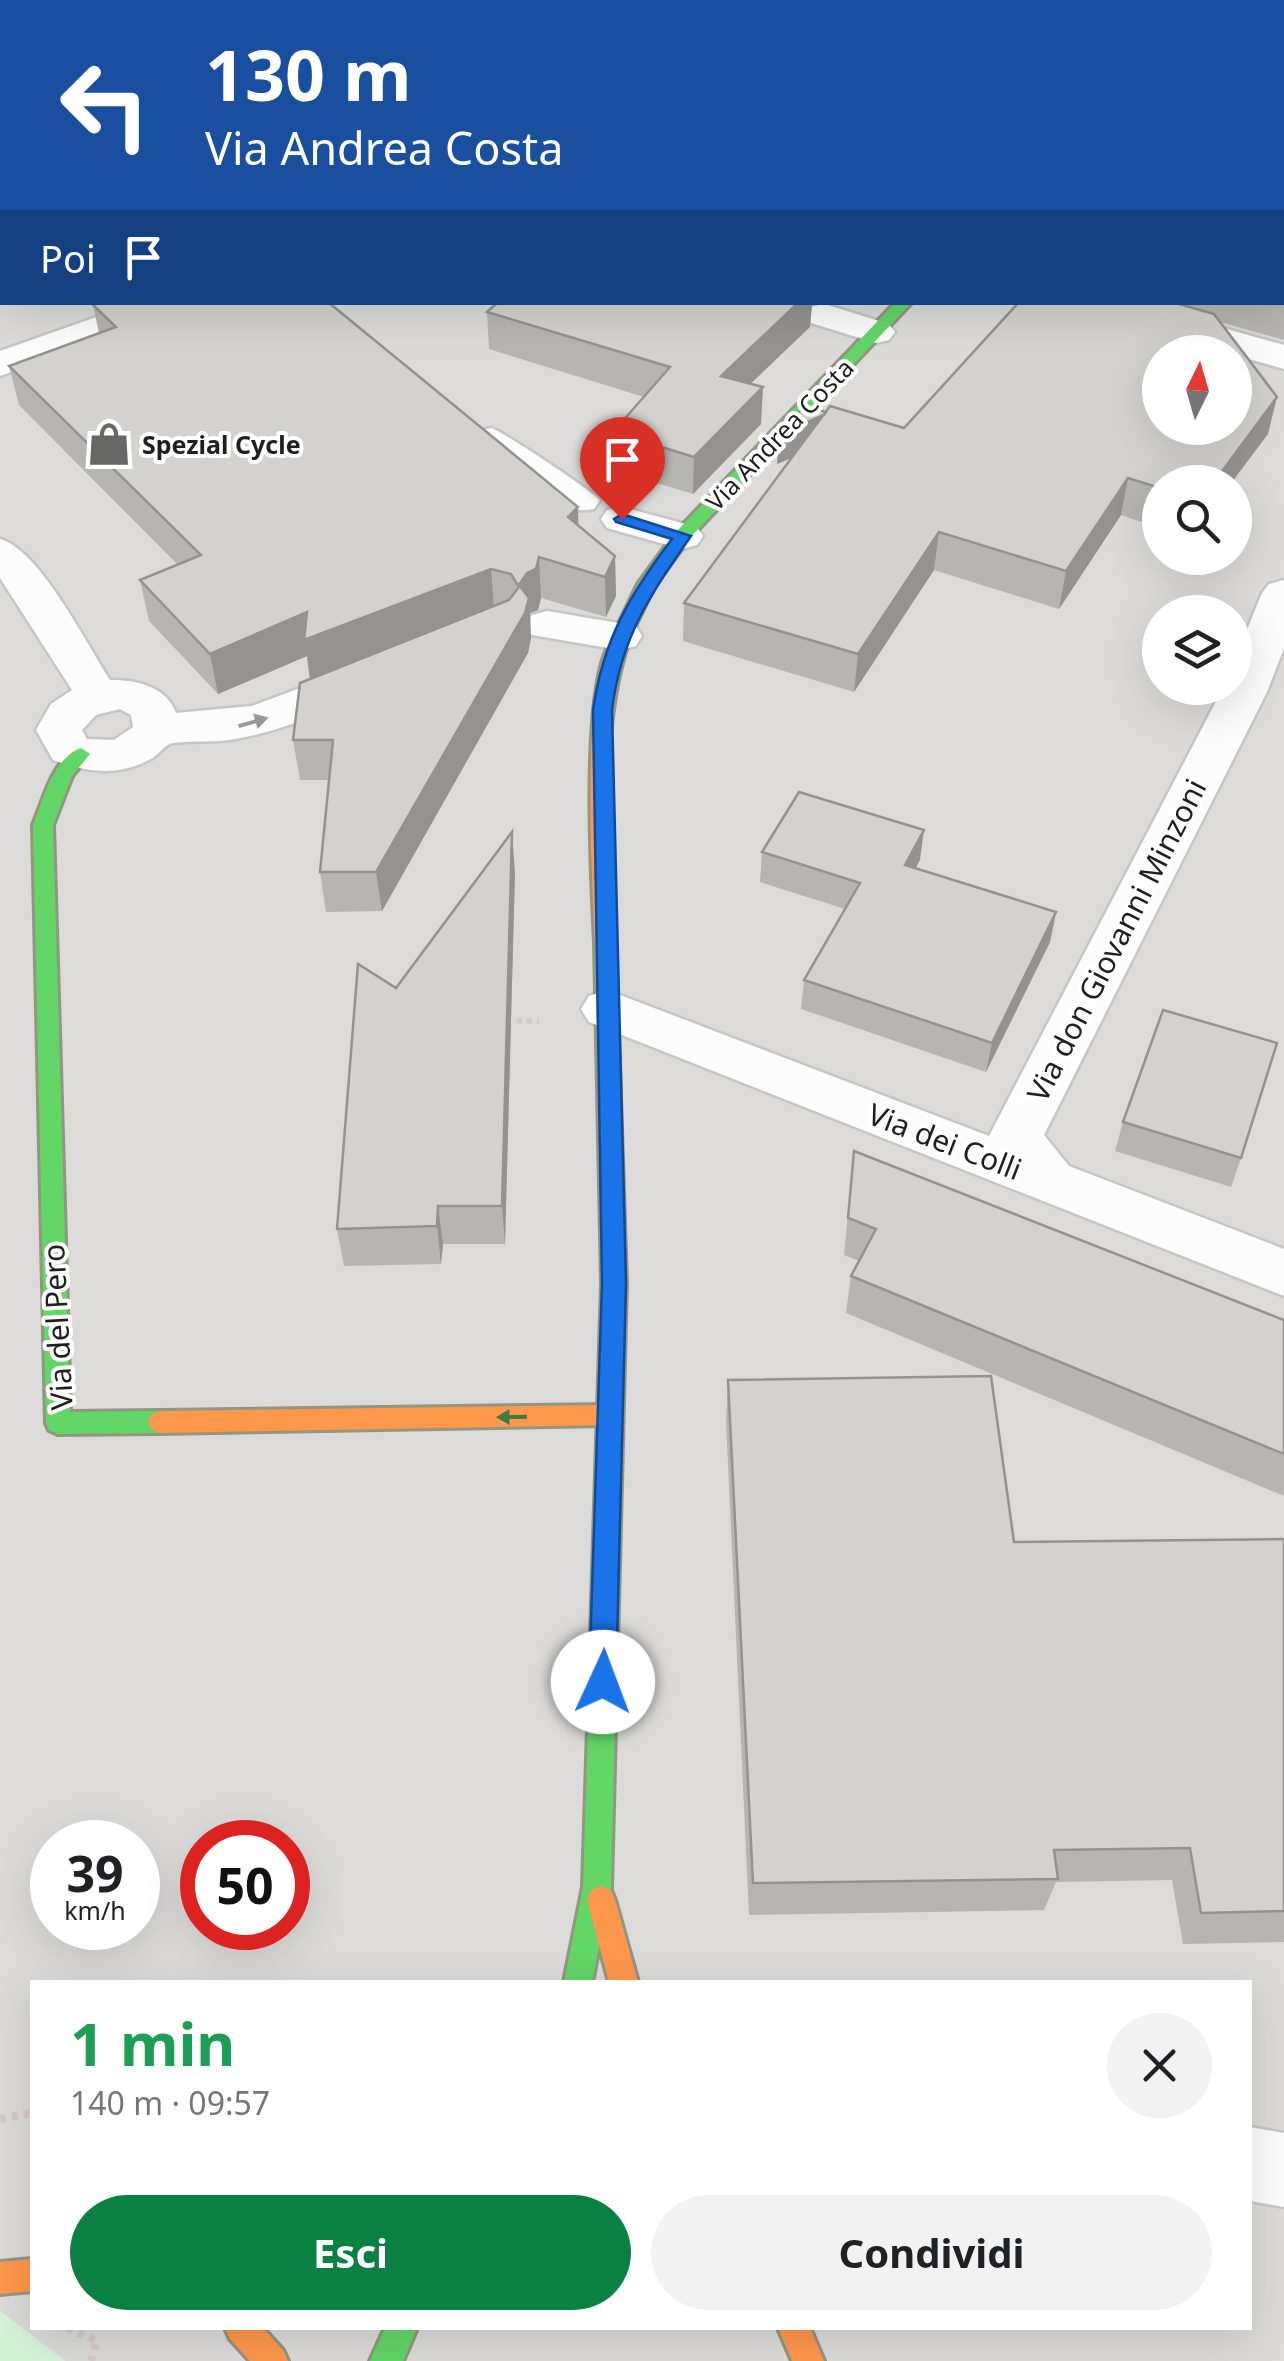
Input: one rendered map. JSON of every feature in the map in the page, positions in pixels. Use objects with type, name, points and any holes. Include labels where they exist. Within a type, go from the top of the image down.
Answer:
[{"type":"main road","name":"Via Andrea Costa","points":[[578,1980],[597,1888],[614,1283],[602,710],[609,664],[646,584],[682,536],[902,305]]},
{"type":"main road","name":"Via del Pero","points":[[81,754],[63,774],[43,825],[58,1423],[609,1415]]},
{"type":"main road","name":"Via Andrea Costa","points":[[597,1888],[623,1980]]},
{"type":"main road","points":[[242,2330],[272,2361]]},
{"type":"main road","points":[[386,2361],[401,2330]]},
{"type":"main road","points":[[795,2330],[808,2361]]},
{"type":"street","points":[[0,364],[168,305]]},
{"type":"street","points":[[1099,305],[1284,357]]},
{"type":"street","name":"Via Andrea Costa","points":[[824,315],[876,332]]},
{"type":"street","points":[[468,422],[542,481],[579,500]]},
{"type":"street","name":"Via Andrea Costa","points":[[622,519],[682,536]]},
{"type":"street","points":[[0,552],[18,572],[98,696]]},
{"type":"street","name":"Via don Giovanni Minzoni","points":[[1050,1182],[1015,1138],[1264,698],[1284,592]]},
{"type":"street","points":[[547,624],[620,636]]},
{"type":"street","points":[[157,727],[218,731],[258,722],[405,661]]},
{"type":"street","points":[[130,695],[142,700],[157,716],[157,727],[141,746],[127,753],[95,757],[69,748],[59,730],[70,710],[98,696],[130,695]]},
{"type":"street","name":"Via dei Colli","points":[[607,1009],[1284,1273]]},
{"type":"street","points":[[1252,2164],[1284,2170]]},
{"type":"path","points":[[0,2119],[30,2114]]},
{"type":"path","points":[[72,2330],[98,2341],[91,2361]]},
{"type":"shaded area","points":[[0,305],[1284,305],[1284,2361],[65,2361],[0,2311]]},
{"type":"green space","points":[[0,2311],[65,2361],[0,2361]]},
{"type":"building","points":[[93,305],[332,305],[578,507],[568,517],[615,556],[605,577],[539,557],[536,569],[527,573],[519,585],[529,598],[525,613],[376,872],[320,872],[333,740],[293,740],[300,683],[509,600],[519,587],[511,574],[491,569],[304,640],[307,612],[210,654],[140,580],[201,555],[9,366],[116,327]]},
{"type":"building","points":[[495,305],[796,305],[721,376],[763,387],[694,457],[613,432],[670,367],[487,312]]},
{"type":"building","points":[[1016,305],[1182,305],[1214,314],[1230,335],[1142,335],[1142,445],[1241,445],[1227,465],[1142,465],[1142,482],[1128,478],[1066,571],[939,532],[858,654],[684,603],[830,406],[904,428]]},
{"type":"building","points":[[1252,364],[1277,397],[1252,431]]},
{"type":"building","points":[[805,406],[826,412],[779,434]]},
{"type":"building","points":[[799,792],[924,830],[905,865],[1056,912],[992,1043],[804,980],[860,883],[762,852]]},
{"type":"building","points":[[512,832],[502,1206],[438,1206],[437,1226],[337,1229],[358,964],[396,988]]},
{"type":"building","points":[[1163,1010],[1277,1043],[1241,1158],[1123,1122]]},
{"type":"building","points":[[854,1151],[1284,1320],[1284,1454],[851,1276],[876,1229],[848,1218]]},
{"type":"building","points":[[991,1376],[1014,1542],[1284,1539],[1284,1911],[1201,1913],[1190,1848],[1054,1850],[1058,1879],[753,1883],[728,1380]]},
{"type":"traffic: fast","points":[[620,640],[647,584],[682,536],[902,305]]},
{"type":"traffic: fast","points":[[81,754],[63,774],[43,825],[58,1423],[160,1422]]},
{"type":"traffic: fast","points":[[578,1980],[597,1887],[614,1283],[605,942]]},
{"type":"traffic: fast","points":[[386,2361],[400,2330]]},
{"type":"traffic: slow","points":[[605,942],[601,744],[610,669],[620,640]]},
{"type":"traffic: slow","points":[[160,1422],[609,1415]]},
{"type":"traffic: slow","points":[[601,1900],[623,1980]]},
{"type":"traffic: slow","points":[[0,2278],[30,2275]]},
{"type":"traffic: slow","points":[[243,2330],[272,2361]]},
{"type":"traffic: slow","points":[[795,2330],[808,2361]]},
{"type":"place","name":"Spezial Cycle","points":[[109,444]]},
{"type":"route","points":[[603,1682],[614,1283],[602,710],[609,664],[620,636],[646,584],[682,536],[622,519]]}]
